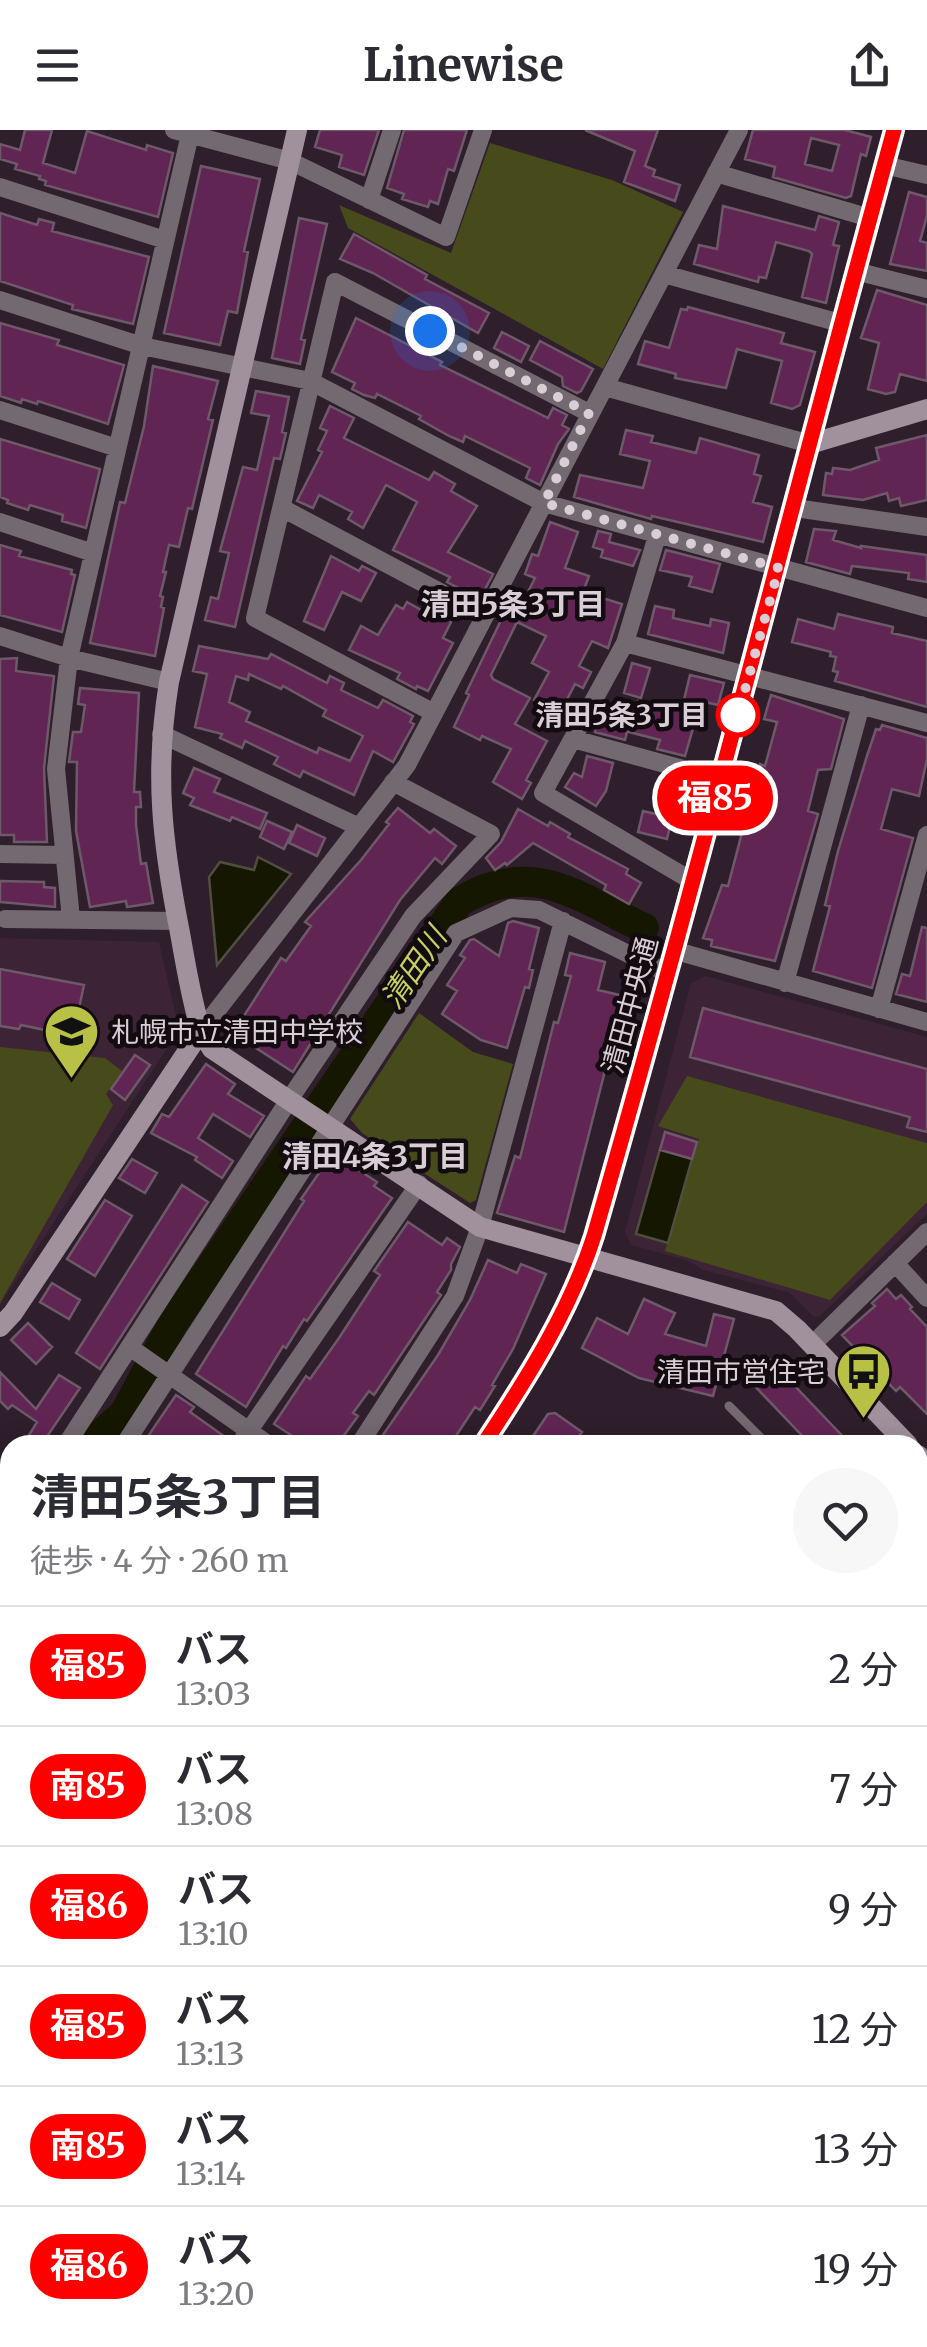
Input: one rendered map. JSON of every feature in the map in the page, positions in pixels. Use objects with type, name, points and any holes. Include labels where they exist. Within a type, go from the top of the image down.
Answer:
[{"type":"street","points":[[297,130],[169,682],[161,734],[161,816],[177,922],[201,1031],[212,1049],[480,1228],[776,1312],[898,1435]]},
{"type":"street","points":[[369,200],[392,130]]},
{"type":"street","points":[[71,919],[56,769],[69,658],[142,346],[185,132],[290,162],[446,237],[482,130]]},
{"type":"street","points":[[0,1327],[13,1314],[201,1031],[407,764],[739,130]]},
{"type":"street","name":"清田中央通","points":[[489,1435],[539,1358],[587,1258],[779,568],[840,323],[894,130]]},
{"type":"street","points":[[884,164],[927,176]]},
{"type":"street","points":[[716,173],[870,218]]},
{"type":"street","points":[[0,187],[165,240]]},
{"type":"street","points":[[855,271],[927,290]]},
{"type":"street","points":[[664,274],[840,323]]},
{"type":"street","points":[[434,713],[255,618],[336,282],[589,413]]},
{"type":"street","points":[[0,300],[142,346],[310,381],[544,503],[927,608]]},
{"type":"street","points":[[605,388],[810,444],[927,408]]},
{"type":"street","points":[[0,410],[117,448]]},
{"type":"street","points":[[282,508],[485,616]]},
{"type":"street","points":[[795,508],[927,527]]},
{"type":"street","points":[[0,522],[93,552]]},
{"type":"street","points":[[658,536],[625,643],[544,793],[692,881]]},
{"type":"street","points":[[0,636],[69,658],[169,682]]},
{"type":"street","points":[[625,643],[927,723]]},
{"type":"street","points":[[784,983],[861,705]]},
{"type":"street","points":[[161,734],[359,826]]},
{"type":"street","points":[[573,739],[720,779]]},
{"type":"street","points":[[73,1435],[135,1351],[413,916],[490,834],[393,782]]},
{"type":"street","points":[[879,1009],[927,835]]},
{"type":"street","points":[[0,854],[62,855]]},
{"type":"street","points":[[130,1435],[165,1372],[456,934],[511,908],[539,910],[667,973]]},
{"type":"street","points":[[5,919],[177,922]]},
{"type":"street","points":[[366,1435],[456,1296],[480,1228],[562,921]]},
{"type":"street","points":[[673,950],[927,1022]]},
{"type":"street","points":[[246,1435],[418,1184]]},
{"type":"street","points":[[812,1345],[927,1232]]},
{"type":"street","points":[[895,1263],[927,1298]]},
{"type":"street","points":[[135,1351],[240,1435]]},
{"type":"lane","points":[[729,1406],[758,1435]]},
{"type":"shaded area","points":[[258,857],[291,874],[217,965],[209,877],[220,862],[254,870]]},
{"type":"shaded area","name":"札幌市立清田中学校","points":[[0,938],[159,942],[179,1030],[0,1305]]},
{"type":"shaded area","points":[[706,976],[927,1037],[927,1214],[819,1317],[813,1316],[790,1293],[631,1245],[625,1232],[691,983]]},
{"type":"shaded area","points":[[660,1149],[692,1159],[668,1243],[636,1234]]},
{"type":"green space","points":[[490,143],[612,180],[683,212],[603,369],[348,228],[339,205],[451,253]]},
{"type":"green space","points":[[419,1013],[473,1052],[513,1064],[476,1200],[470,1203],[362,1133],[350,1119]]},
{"type":"green space","points":[[0,1047],[105,1058],[122,1071],[106,1094],[113,1105],[0,1303]]},
{"type":"green space","points":[[687,1076],[927,1143],[927,1202],[830,1300],[665,1251],[699,1139],[658,1126]]},
{"type":"building","points":[[25,130],[52,130],[43,163],[75,173],[87,131],[146,150],[147,145],[173,153],[158,217],[45,185],[40,176],[15,169],[17,164],[0,159],[0,144],[20,150]]},
{"type":"building","points":[[320,130],[379,130],[364,175],[339,167],[342,155],[315,147]]},
{"type":"building","points":[[404,130],[467,130],[454,171],[448,169],[438,204],[430,201],[428,207],[402,199],[404,194],[387,188]]},
{"type":"building","points":[[585,130],[658,130],[645,166],[655,170],[653,176],[680,185],[675,201],[624,182],[635,151]]},
{"type":"building","points":[[753,130],[845,130],[871,137],[866,156],[861,154],[851,196],[846,198],[773,177],[775,167],[745,159]],"holes":[[[811,138],[839,145],[832,171],[805,164]]]},
{"type":"building","points":[[201,166],[260,179],[244,251],[248,252],[237,313],[228,311],[220,345],[164,333]]},
{"type":"building","points":[[909,192],[927,197],[920,241],[927,243],[927,271],[890,264]]},
{"type":"building","points":[[723,206],[815,230],[819,216],[839,222],[833,245],[839,246],[826,303],[802,297],[812,254],[809,251],[776,242],[766,278],[759,277],[758,282],[694,264],[699,245],[717,249]]},
{"type":"building","points":[[0,213],[37,225],[39,219],[54,223],[52,231],[149,257],[133,324],[72,309],[73,305],[0,281]]},
{"type":"building","points":[[299,218],[327,224],[301,339],[305,340],[300,364],[272,358]]},
{"type":"building","points":[[354,234],[489,313],[478,333],[373,273],[340,259]]},
{"type":"building","points":[[877,290],[927,305],[927,381],[900,374],[895,392],[886,394],[868,389],[879,343],[861,338]]},
{"type":"building","points":[[688,307],[784,333],[781,343],[815,352],[800,405],[792,409],[771,403],[782,361],[737,349],[726,388],[675,378],[676,374],[638,364],[645,341],[669,348],[681,309]]},
{"type":"building","points":[[356,318],[548,418],[553,408],[567,415],[562,425],[569,429],[540,485],[526,478],[530,468],[465,436],[463,442],[449,436],[419,419],[421,416],[377,394],[375,398],[364,395],[352,389],[355,383],[332,372]]},
{"type":"building","points":[[0,323],[124,365],[108,424],[38,401],[37,404],[22,399],[21,403],[0,396]]},
{"type":"building","points":[[502,332],[529,346],[521,362],[494,348]]},
{"type":"building","points":[[540,341],[593,369],[581,391],[563,386],[562,377],[530,360]]},
{"type":"building","points":[[153,366],[218,381],[192,509],[188,508],[179,547],[169,545],[155,656],[90,643],[120,502],[125,503],[144,426]]},
{"type":"building","points":[[256,391],[289,397],[282,432],[286,433],[280,459],[274,458],[235,627],[205,620],[211,597],[218,599],[229,553],[220,551],[243,467],[257,470],[269,416],[251,413]]},
{"type":"building","points":[[330,406],[354,418],[344,438],[429,480],[434,472],[455,484],[451,491],[477,506],[448,552],[493,574],[482,595],[468,588],[466,592],[447,582],[450,577],[393,550],[417,502],[386,485],[363,528],[348,519],[352,512],[319,495],[313,508],[297,501],[322,452],[318,450],[327,431],[320,428]]},
{"type":"building","points":[[626,430],[653,436],[651,442],[696,453],[700,438],[759,455],[754,474],[761,476],[753,502],[772,507],[763,542],[652,516],[651,519],[574,497],[580,475],[643,488],[650,461],[620,454]]},
{"type":"building","points":[[927,435],[927,500],[901,506],[899,498],[889,501],[887,493],[863,500],[823,495],[826,473],[832,474],[833,468],[850,470],[879,460],[876,448]]},
{"type":"building","points":[[0,439],[100,469],[86,528],[62,521],[63,515],[30,505],[28,510],[0,497]]},
{"type":"building","points":[[550,522],[578,532],[565,568],[589,576],[583,592],[622,604],[608,648],[592,641],[579,666],[591,672],[583,688],[575,684],[560,713],[534,700],[549,672],[532,663],[546,636],[517,622],[491,675],[530,698],[515,724],[547,741],[526,780],[531,783],[522,799],[493,782],[511,749],[454,727],[512,598],[522,604],[535,578],[525,574],[532,554],[538,556]]},
{"type":"building","points":[[814,529],[836,531],[833,540],[861,548],[927,555],[927,582],[908,579],[909,573],[852,566],[850,574],[806,562]]},
{"type":"building","points":[[598,531],[611,534],[609,542],[640,550],[633,566],[601,557],[603,550],[593,547]]},
{"type":"building","points":[[0,545],[21,551],[19,556],[72,570],[75,575],[62,632],[0,615]]},
{"type":"building","points":[[666,550],[720,564],[712,592],[689,586],[692,577],[660,570]]},
{"type":"building","points":[[331,556],[359,571],[362,566],[376,573],[361,601],[342,592],[324,630],[304,621]]},
{"type":"building","points":[[407,602],[430,615],[436,604],[455,614],[443,638],[453,643],[428,691],[417,686],[416,689],[397,679],[400,673],[349,650],[361,626],[378,635],[396,605],[403,609]]},
{"type":"building","points":[[655,606],[674,610],[673,618],[710,626],[711,619],[729,623],[723,653],[648,634]]},
{"type":"building","points":[[838,614],[893,627],[892,633],[927,641],[927,707],[835,681],[836,657],[830,656],[831,652],[792,642],[798,619],[834,629]]},
{"type":"building","points":[[199,646],[268,659],[271,654],[327,683],[330,676],[344,683],[341,690],[378,708],[383,700],[413,716],[410,722],[414,724],[393,762],[373,751],[354,795],[303,771],[300,777],[274,764],[278,757],[245,741],[242,748],[220,738],[222,734],[195,727],[207,674],[193,671]],"holes":[[[249,674],[281,689],[283,686],[326,710],[323,716],[363,736],[350,761],[319,748],[317,753],[246,721],[250,712],[229,702],[236,676],[248,680]]]},
{"type":"building","points":[[17,658],[16,671],[54,676],[44,768],[47,842],[14,842],[14,835],[0,835],[0,659]]},
{"type":"building","points":[[632,663],[650,668],[641,698],[624,693]]},
{"type":"building","points":[[690,675],[724,683],[718,705],[701,701],[685,756],[657,749],[660,740],[629,732],[638,701],[669,709],[671,701],[683,704]]},
{"type":"building","points":[[80,688],[139,693],[134,792],[140,792],[141,807],[136,807],[136,825],[141,864],[146,863],[153,903],[127,907],[126,901],[90,907],[76,831],[77,762],[69,762],[73,732],[81,732],[85,705],[78,704]]},
{"type":"building","points":[[771,695],[844,719],[831,769],[818,770],[808,811],[818,814],[775,961],[711,946],[712,940],[703,938],[722,885],[728,886],[760,764],[765,766],[777,722],[764,719]]},
{"type":"building","points":[[599,716],[629,724],[625,740],[595,732]]},
{"type":"building","points":[[882,725],[927,738],[927,759],[919,796],[892,789],[881,829],[913,838],[872,988],[813,971],[830,906],[825,905],[838,851],[876,729],[880,730]]},
{"type":"building","points":[[587,756],[613,763],[606,791],[596,806],[565,787],[574,773],[582,777]]},
{"type":"building","points":[[194,768],[220,779],[214,792],[267,813],[260,829],[190,805],[194,798],[183,793]]},
{"type":"building","points":[[398,808],[430,833],[434,829],[456,846],[442,864],[435,858],[400,900],[293,1072],[233,1033],[281,958],[286,961],[311,926],[305,922],[361,860]]},
{"type":"building","points":[[518,809],[548,826],[550,822],[570,834],[568,837],[628,869],[626,874],[641,883],[629,904],[604,890],[606,885],[533,843],[495,870],[486,858],[501,842]]},
{"type":"building","points":[[643,811],[672,818],[667,839],[638,832]]},
{"type":"building","points":[[267,821],[292,832],[284,849],[260,837]]},
{"type":"building","points":[[297,825],[325,838],[317,856],[289,843]]},
{"type":"building","points":[[0,881],[44,882],[44,887],[55,888],[55,907],[0,902]]},
{"type":"building","points":[[508,923],[539,928],[529,969],[533,970],[529,988],[525,987],[507,1048],[481,1040],[442,1014],[457,991],[447,985],[465,958],[460,955],[470,940],[499,956]]},
{"type":"building","points":[[922,927],[927,928],[927,1002],[896,994],[902,974],[910,976]]},
{"type":"building","points":[[570,953],[605,962],[598,990],[624,996],[564,1232],[497,1213],[515,1156],[520,1158],[554,1022],[558,1023],[571,976],[565,975]]},
{"type":"building","points":[[0,969],[84,985],[73,1036],[21,1025],[19,1029],[0,1026]]},
{"type":"building","points":[[703,1008],[927,1069],[927,1132],[907,1127],[910,1117],[690,1057]]},
{"type":"building","points":[[135,1055],[150,1065],[125,1100],[111,1089]]},
{"type":"building","points":[[206,1064],[235,1084],[228,1094],[264,1116],[250,1137],[213,1114],[198,1138],[233,1161],[222,1178],[195,1160],[197,1157],[151,1133],[162,1114],[169,1117]]},
{"type":"building","points":[[665,1132],[697,1142],[692,1159],[660,1150]]},
{"type":"building","points":[[333,1153],[377,1182],[374,1186],[392,1198],[307,1321],[304,1319],[286,1348],[283,1346],[246,1407],[196,1374]]},
{"type":"building","points":[[132,1159],[157,1173],[145,1193],[119,1178]]},
{"type":"building","points":[[182,1185],[208,1202],[100,1369],[76,1353]]},
{"type":"building","points":[[105,1200],[132,1216],[95,1276],[67,1259]]},
{"type":"building","points":[[408,1222],[442,1245],[447,1238],[460,1247],[437,1292],[441,1295],[374,1395],[369,1391],[353,1413],[358,1416],[344,1435],[291,1435],[274,1424],[306,1376],[310,1379],[339,1338],[380,1275],[374,1271]]},
{"type":"building","points":[[488,1260],[517,1273],[521,1264],[546,1274],[513,1349],[492,1385],[495,1386],[480,1410],[475,1407],[457,1435],[383,1435],[438,1355]]},
{"type":"building","points":[[52,1283],[80,1300],[69,1319],[40,1302]]},
{"type":"building","points":[[887,1289],[896,1299],[901,1295],[927,1327],[927,1414],[900,1387],[896,1391],[842,1335],[875,1306],[872,1303]]},
{"type":"building","points":[[644,1299],[675,1313],[665,1334],[706,1346],[714,1314],[734,1319],[713,1396],[639,1378],[582,1348],[597,1318],[628,1334]]},
{"type":"building","points":[[28,1323],[52,1347],[36,1364],[11,1340]]},
{"type":"building","points":[[770,1360],[841,1435],[801,1435],[749,1380]]},
{"type":"building","points":[[0,1372],[36,1409],[59,1375],[80,1388],[48,1435],[29,1435],[37,1422],[12,1405],[8,1409],[0,1401]]},
{"type":"building","points":[[176,1395],[194,1407],[190,1412],[222,1435],[149,1435]]},
{"type":"building","points":[[555,1413],[582,1432],[534,1435],[548,1414]]},
{"type":"waterway","name":"清田川","points":[[100,1435],[124,1414],[173,1323],[459,902],[485,889],[532,882],[575,894],[644,928]]},
{"type":"bus line","name":"福85","points":[[490,1435],[539,1358],[594,1236],[779,568],[840,323],[894,130]]},
{"type":"place","name":"清田5条3丁目","points":[[738,715]]},
{"type":"place","name":"札幌市立清田中学校","points":[[72,1081]]},
{"type":"place","name":"清田市営住宅","points":[[864,1421]]},
{"type":"district","name":"清田5条3丁目","points":[[513,605]]},
{"type":"district","name":"清田4条3丁目","points":[[375,1157]]},
{"type":"route","points":[[430,331],[589,413],[544,503],[779,568],[738,715]]}]
